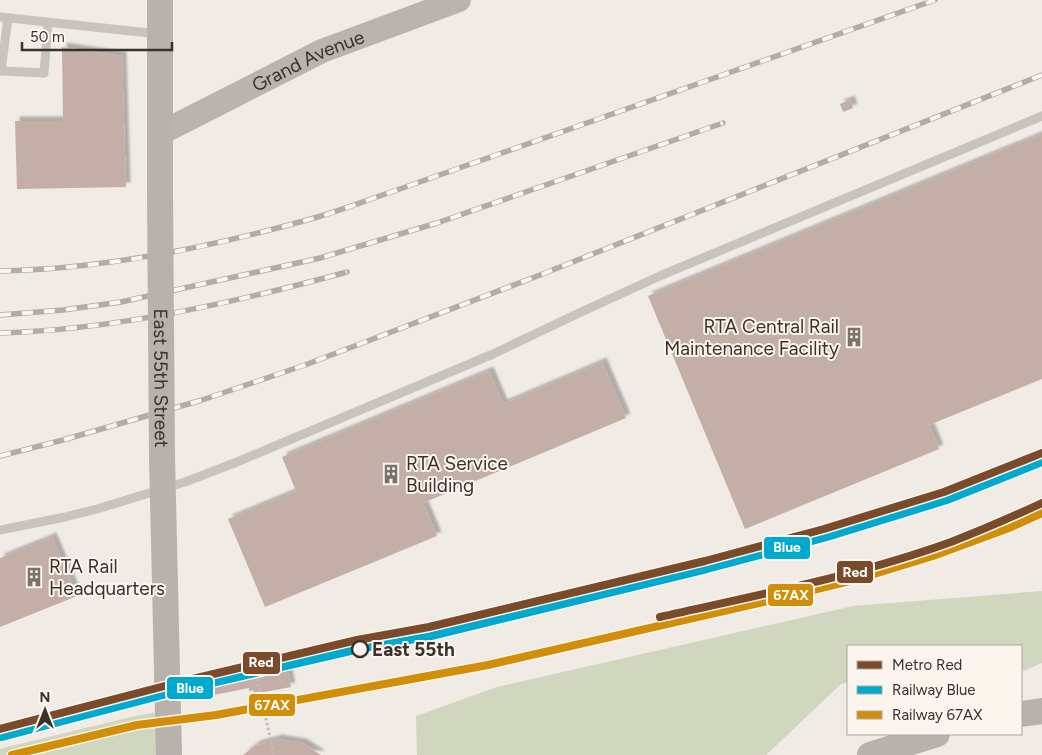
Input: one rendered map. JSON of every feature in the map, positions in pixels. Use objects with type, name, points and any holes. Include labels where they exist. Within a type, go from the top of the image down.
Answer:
[{"type":"main road","name":"East 55th Street","points":[[160,0],[162,457],[169,755]]},
{"type":"main road","points":[[1022,714],[1042,711]]},
{"type":"main road","points":[[870,755],[933,735]]},
{"type":"street","name":"Grand Avenue","points":[[161,133],[322,51],[459,0]]},
{"type":"lane","points":[[48,22],[44,73],[1,71],[4,17],[160,34]]},
{"type":"lane","points":[[0,530],[65,518],[97,509],[185,482],[237,462],[478,360],[662,275],[1042,116]]},
{"type":"path","points":[[256,674],[274,755]]},
{"type":"green space","points":[[1042,591],[1042,663],[1022,672],[1022,645],[847,645],[847,683],[841,684],[766,755],[417,755],[416,716],[497,687],[853,606]]},
{"type":"green space","points":[[168,710],[169,755],[0,755],[0,749],[7,747],[135,716]]},
{"type":"building","points":[[62,47],[122,56],[126,187],[17,189],[15,121],[63,121]]},
{"type":"building","points":[[850,100],[853,108],[843,112],[840,104]]},
{"type":"building","name":"RTA Central Rail Maintenance Facility","points":[[1042,134],[1042,379],[929,425],[939,449],[745,529],[648,296]]},
{"type":"building","name":"RTA Service Building","points":[[602,362],[626,418],[423,503],[437,536],[265,607],[228,519],[296,491],[282,457],[489,371],[503,404]]},
{"type":"building","name":"RTA Rail Headquarters","points":[[52,537],[77,596],[0,627],[0,558]]},
{"type":"building","points":[[286,664],[291,687],[254,694],[253,690],[249,691],[249,688],[209,696],[206,681]]},
{"type":"building","points":[[278,739],[302,743],[321,755],[243,755],[256,745]]},
{"type":"railway","points":[[0,271],[78,266],[155,255],[231,240],[319,217],[935,0]]},
{"type":"railway","points":[[0,456],[202,400],[305,365],[540,275],[1042,75]]},
{"type":"railway","points":[[0,315],[63,310],[121,302],[320,258],[437,223],[723,123]]},
{"type":"railway","points":[[0,333],[87,326],[175,313],[262,294],[347,272]]},
{"type":"metro line","name":"Red","points":[[0,729],[184,681],[357,640],[429,627],[705,561],[824,529],[944,492],[1042,453]]},
{"type":"metro line","name":"Red","points":[[660,617],[807,584],[880,565],[951,542],[1042,503]]},
{"type":"rail line","name":"Blue","points":[[2,737],[186,689],[359,649],[431,636],[707,569],[827,537],[947,500],[1042,462]]},
{"type":"rail line","name":"67AX","points":[[12,755],[137,725],[216,715],[488,665],[772,600],[858,579],[933,556],[1009,528],[1042,513]]},
{"type":"place","name":"RTA Central Rail Maintenance Facility","points":[[854,337]]},
{"type":"place","name":"RTA Service Building","points":[[391,474]]},
{"type":"place","name":"RTA Rail Headquarters","points":[[34,577]]},
{"type":"place","name":"East 55th","points":[[360,649]]}]
